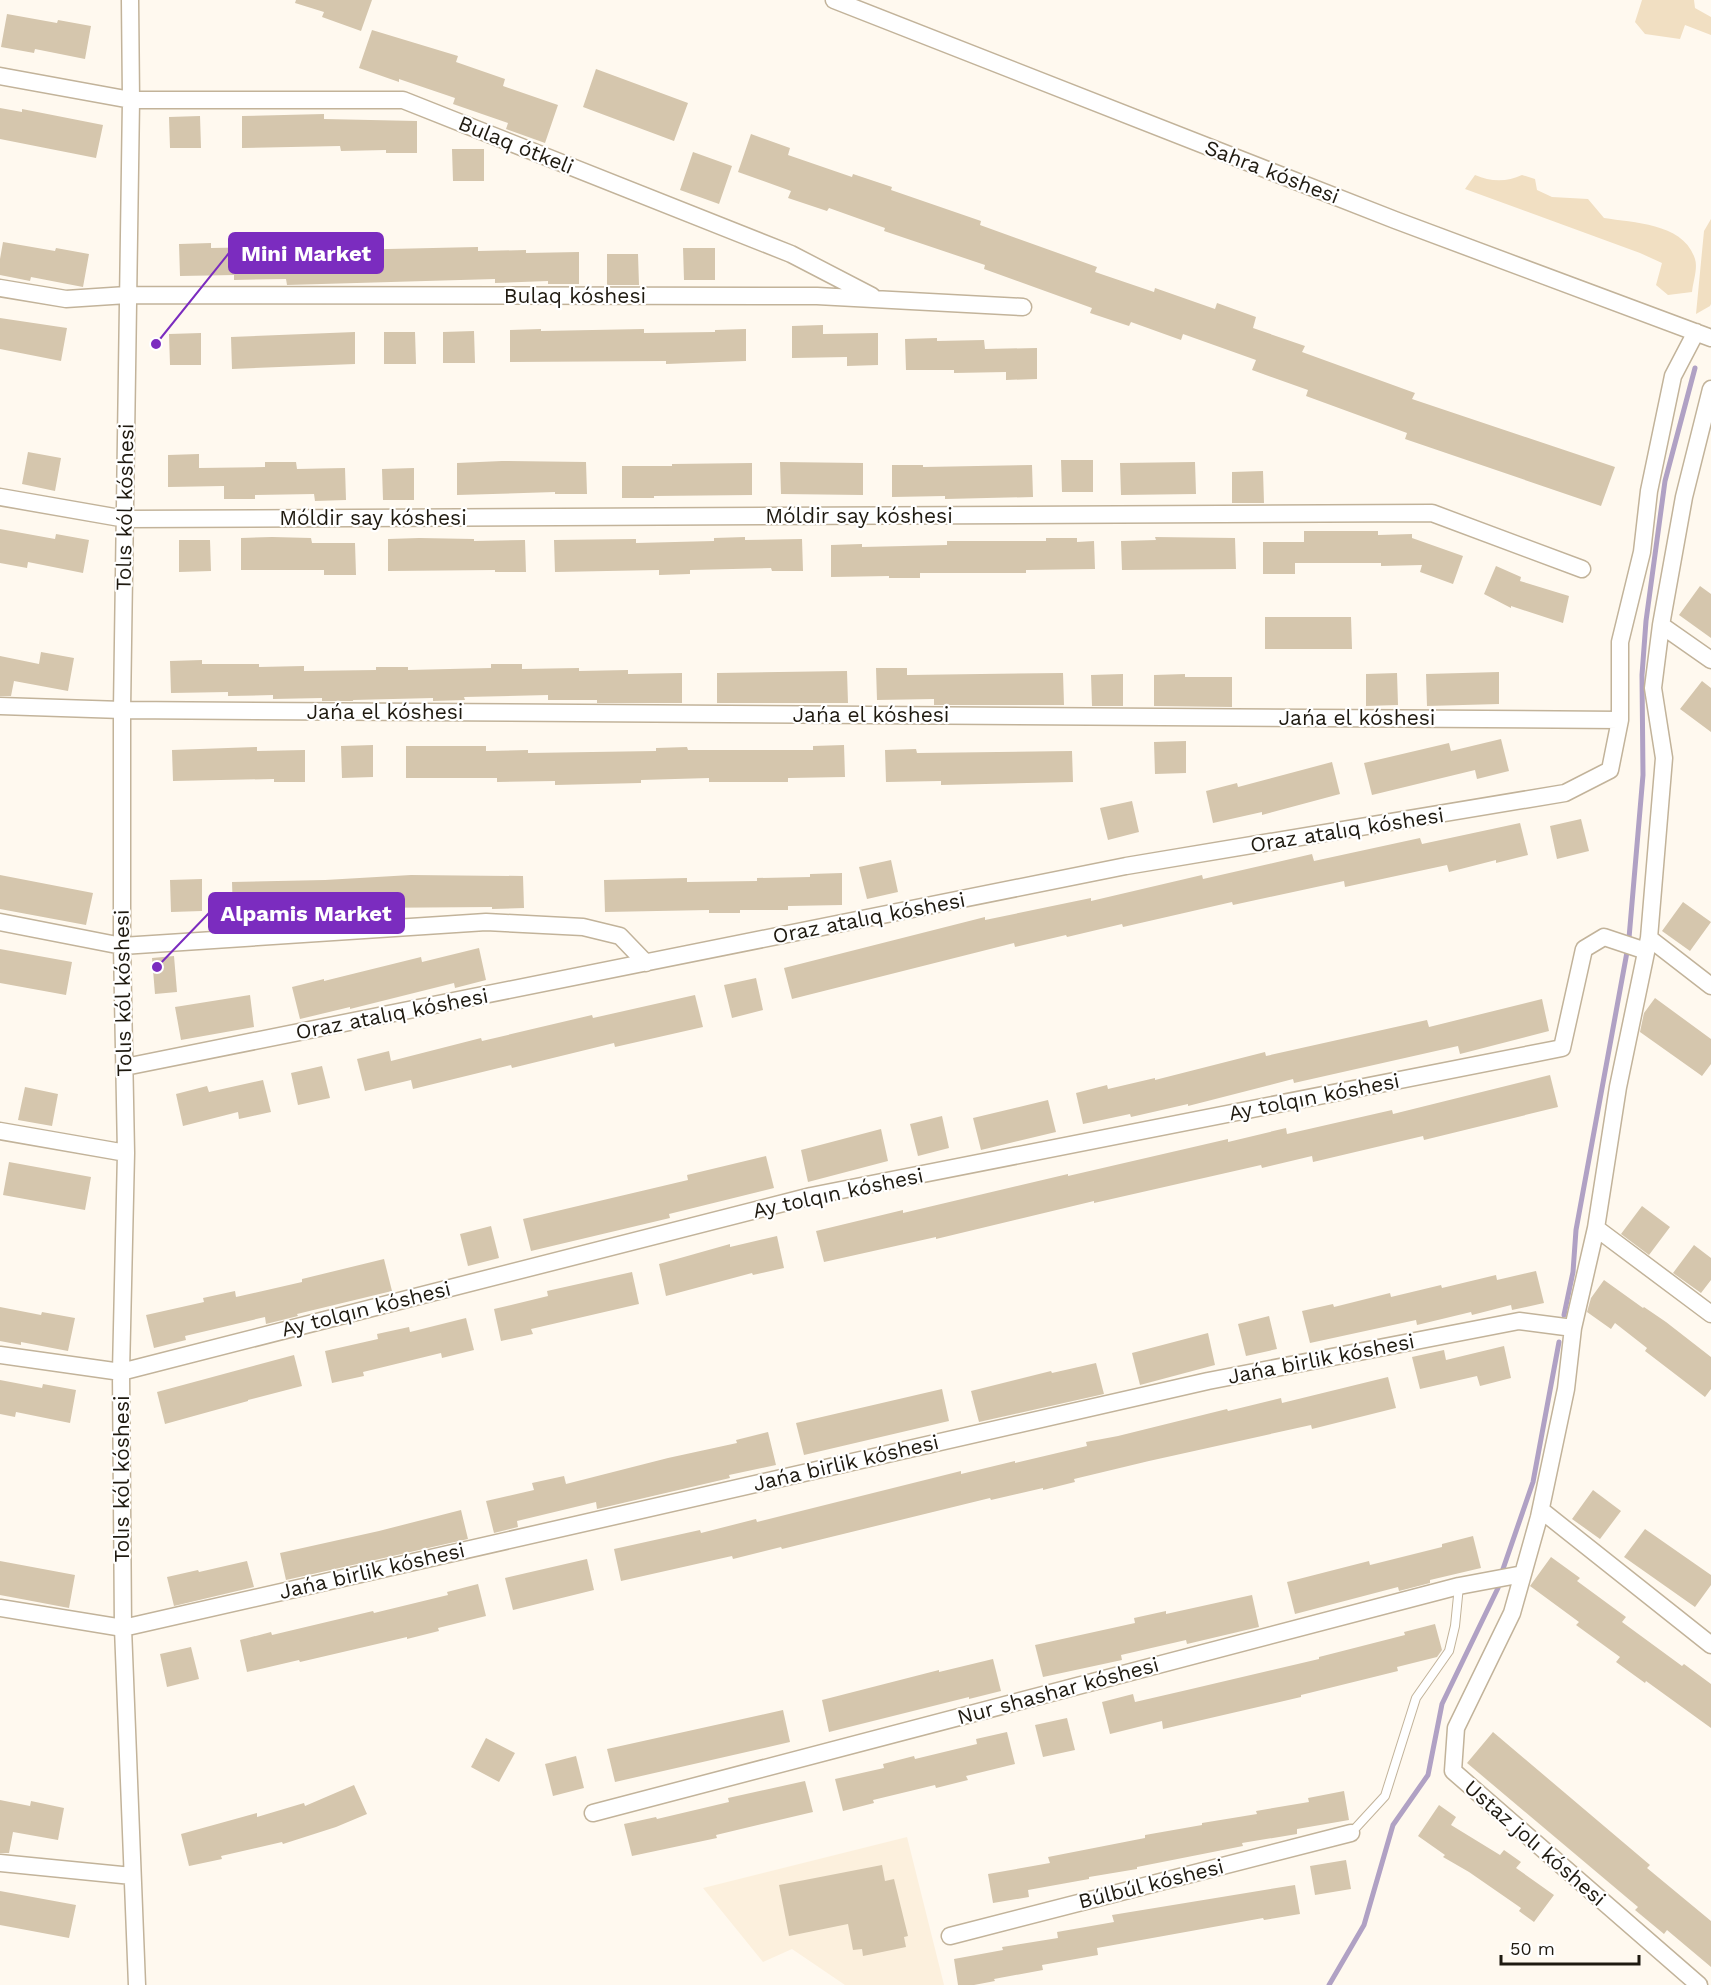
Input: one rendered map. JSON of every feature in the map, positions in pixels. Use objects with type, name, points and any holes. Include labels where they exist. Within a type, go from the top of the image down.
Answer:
[{"type":"street","name":"Tolıs kól kóshesi","points":[[130,0],[131,100],[122,710],[122,946],[126,1153],[121,1372],[123,1628],[137,1985]]},
{"type":"street","name":"Sahra kóshesi","points":[[834,0],[1384,216],[1703,335]]},
{"type":"street","name":"Bulaq ótkeli","points":[[0,76],[131,100],[404,100],[791,254],[878,300]]},
{"type":"street","name":"Bulaq kóshesi","points":[[0,288],[66,299],[127,295],[817,296],[1023,307]]},
{"type":"street","points":[[1620,720],[1620,642],[1642,552],[1649,491],[1673,376],[1703,335]]},
{"type":"street","points":[[1523,1574],[1541,1510],[1566,1389],[1573,1328],[1596,1228],[1618,1087],[1647,945],[1664,758],[1653,688],[1661,625],[1684,496],[1711,389]]},
{"type":"street","name":"Móldir say kóshesi","points":[[0,497],[126,519],[1432,513],[1582,569]]},
{"type":"street","points":[[1661,625],[1711,660]]},
{"type":"street","name":"Jańa el kóshesi","points":[[0,706],[122,710],[1620,720]]},
{"type":"street","name":"Oraz atalıq kóshesi","points":[[125,1067],[1126,866],[1565,794],[1610,770],[1620,720]]},
{"type":"street","points":[[0,922],[122,946],[486,922],[583,927],[620,936],[646,963]]},
{"type":"street","name":"Ay tolqın kóshesi","points":[[121,1372],[811,1196],[1562,1048],[1584,949],[1604,937],[1647,945]]},
{"type":"street","points":[[1647,945],[1711,986]]},
{"type":"street","points":[[0,1131],[126,1153]]},
{"type":"street","points":[[1596,1228],[1711,1314]]},
{"type":"street","name":"Jańa birlik kóshesi","points":[[123,1628],[1208,1381],[1519,1321],[1573,1328]]},
{"type":"street","points":[[0,1355],[121,1372]]},
{"type":"street","points":[[1541,1510],[1711,1645]]},
{"type":"street","name":"Nur shashar kóshesi","points":[[593,1813],[1460,1586],[1523,1574]]},
{"type":"street","name":"Ustaz jolı kóshesi","points":[[1523,1574],[1512,1613],[1456,1728],[1454,1771],[1699,1985]]},
{"type":"street","points":[[0,1608],[123,1628]]},
{"type":"street","name":"Búlbúl kóshesi","points":[[950,1936],[1351,1833]]},
{"type":"street","points":[[0,1863],[132,1876]]},
{"type":"lane","points":[[1351,1833],[1385,1796],[1416,1698],[1449,1652],[1460,1586]]},
{"type":"shaded area","points":[[1642,0],[1694,0],[1695,8],[1711,17],[1711,35],[1685,25],[1680,39],[1645,34],[1635,22]]},
{"type":"shaded area","points":[[1475,175],[1499,180],[1522,175],[1535,179],[1537,190],[1552,197],[1588,199],[1604,218],[1657,227],[1669,232],[1689,247],[1695,259],[1696,271],[1692,292],[1668,295],[1656,285],[1662,263],[1640,253],[1465,189]]},
{"type":"shaded area","points":[[1711,219],[1711,304],[1696,314],[1704,231]]},
{"type":"shaded area","points":[[907,1837],[944,1985],[845,1985],[792,1949],[763,1962],[703,1888]]},
{"type":"building","points":[[296,0],[372,0],[361,31],[322,17],[324,12],[295,3]]},
{"type":"building","points":[[7,14],[57,23],[58,20],[91,26],[85,59],[35,49],[34,53],[1,47]]},
{"type":"building","points":[[372,30],[458,56],[456,62],[505,79],[503,86],[558,105],[545,143],[506,129],[508,123],[453,104],[455,98],[359,68]]},
{"type":"building","points":[[596,69],[688,103],[674,141],[583,107]]},
{"type":"building","points":[[0,108],[22,112],[22,109],[103,125],[96,158],[0,139]]},
{"type":"building","points":[[324,114],[324,119],[417,121],[417,153],[386,153],[386,150],[341,151],[340,146],[242,148],[242,116]]},
{"type":"building","points":[[200,116],[201,148],[170,148],[169,117]]},
{"type":"building","points":[[751,134],[790,148],[788,155],[852,177],[853,174],[892,187],[891,190],[981,221],[980,225],[1097,267],[1095,272],[1154,292],[1155,288],[1215,309],[1217,303],[1256,317],[1253,328],[1305,346],[1302,352],[1415,393],[1412,399],[1615,467],[1601,506],[1405,439],[1407,433],[1306,396],[1308,390],[1252,370],[1256,360],[1183,334],[1181,340],[1131,322],[1129,326],[1090,313],[1092,308],[984,269],[985,265],[884,231],[885,228],[829,208],[827,211],[788,198],[791,191],[738,172]]},
{"type":"building","points":[[452,149],[484,149],[484,181],[453,181]]},
{"type":"building","points":[[693,152],[732,166],[719,204],[680,190]]},
{"type":"building","points":[[3,242],[89,254],[83,287],[31,277],[30,281],[0,275]]},
{"type":"building","points":[[211,243],[211,248],[265,247],[266,255],[343,253],[343,250],[478,247],[478,251],[579,252],[579,284],[548,284],[548,281],[495,283],[495,279],[287,285],[286,279],[234,280],[234,275],[180,276],[179,244]]},
{"type":"building","points":[[683,248],[715,248],[715,280],[684,280]]},
{"type":"building","points":[[607,254],[638,254],[639,285],[607,285]]},
{"type":"building","points":[[0,318],[67,328],[61,361],[0,349]]},
{"type":"building","points":[[823,325],[823,334],[878,333],[878,365],[847,366],[847,357],[792,358],[792,326]]},
{"type":"building","points":[[541,329],[541,331],[644,329],[644,333],[746,329],[746,361],[666,364],[666,361],[510,362],[510,330]]},
{"type":"building","points":[[474,331],[475,363],[443,363],[443,332]]},
{"type":"building","points":[[355,332],[355,364],[232,369],[231,337]]},
{"type":"building","points":[[384,332],[415,332],[416,364],[384,364]]},
{"type":"building","points":[[201,333],[201,365],[170,365],[169,334]]},
{"type":"building","points":[[937,338],[937,341],[984,340],[985,349],[1037,348],[1037,379],[1006,380],[1006,372],[954,373],[954,370],[906,370],[905,339]]},
{"type":"building","points":[[28,452],[61,458],[55,491],[22,484]]},
{"type":"building","points":[[199,454],[199,468],[265,467],[265,462],[296,462],[297,469],[345,468],[346,500],[315,501],[314,494],[255,495],[255,499],[224,499],[224,486],[168,487],[168,455]]},
{"type":"building","points":[[1061,460],[1093,460],[1093,492],[1062,492]]},
{"type":"building","points":[[586,462],[587,494],[555,494],[555,492],[457,495],[457,463]]},
{"type":"building","points":[[780,462],[863,463],[863,495],[781,494]]},
{"type":"building","points":[[1195,462],[1196,494],[1121,495],[1120,463]]},
{"type":"building","points":[[752,463],[752,495],[622,498],[622,466]]},
{"type":"building","points":[[892,465],[923,465],[923,467],[1032,465],[1033,497],[945,499],[945,496],[892,497]]},
{"type":"building","points":[[414,468],[414,500],[383,500],[382,469]]},
{"type":"building","points":[[1263,471],[1264,503],[1232,503],[1232,472]]},
{"type":"building","points":[[0,529],[55,539],[56,534],[89,540],[83,573],[28,562],[27,568],[0,563]]},
{"type":"building","points":[[1304,531],[1378,531],[1378,535],[1412,534],[1412,538],[1463,556],[1453,584],[1420,572],[1422,565],[1295,563],[1295,574],[1263,574],[1263,542],[1304,542]]},
{"type":"building","points":[[745,537],[745,540],[802,539],[803,571],[772,571],[771,568],[690,570],[690,574],[659,575],[659,570],[555,572],[554,540],[636,539],[636,543],[714,541],[714,538]]},
{"type":"building","points":[[1155,537],[1235,538],[1236,569],[1122,570],[1121,541],[1156,540]]},
{"type":"building","points":[[241,538],[311,538],[312,543],[355,543],[356,575],[324,575],[324,570],[241,570]]},
{"type":"building","points":[[1046,538],[1077,538],[1077,542],[1094,541],[1095,569],[1026,570],[1026,573],[920,573],[920,578],[831,577],[831,545],[862,544],[862,547],[947,545],[947,541],[1046,541]]},
{"type":"building","points":[[388,539],[474,539],[474,541],[525,540],[526,572],[388,571]]},
{"type":"building","points":[[179,540],[210,540],[211,571],[179,572]]},
{"type":"building","points":[[1496,566],[1521,577],[1520,581],[1569,596],[1563,623],[1511,606],[1511,608],[1484,594]]},
{"type":"building","points":[[1700,586],[1711,594],[1711,638],[1679,615]]},
{"type":"building","points":[[1265,617],[1351,617],[1352,649],[1265,649]]},
{"type":"building","points":[[41,652],[74,658],[68,691],[14,681],[11,696],[0,696],[0,656],[39,664]]},
{"type":"building","points":[[202,660],[202,664],[259,664],[259,667],[304,666],[304,671],[376,670],[376,667],[408,667],[408,670],[491,668],[491,664],[522,664],[522,669],[579,668],[579,671],[628,670],[628,674],[682,673],[682,703],[597,703],[597,700],[548,700],[548,695],[464,697],[465,700],[433,701],[433,698],[322,701],[322,698],[273,699],[273,695],[228,696],[228,692],[171,693],[170,661]]},
{"type":"building","points":[[876,668],[907,668],[907,675],[1063,673],[1064,705],[934,705],[934,699],[877,700]]},
{"type":"building","points":[[847,671],[848,703],[717,703],[717,673]]},
{"type":"building","points":[[1499,672],[1499,704],[1427,706],[1426,674]]},
{"type":"building","points":[[1397,673],[1398,705],[1366,706],[1366,674]]},
{"type":"building","points":[[1123,674],[1123,706],[1092,706],[1091,675]]},
{"type":"building","points":[[1185,674],[1185,677],[1232,677],[1232,707],[1154,706],[1154,675]]},
{"type":"building","points":[[1702,681],[1711,688],[1711,732],[1680,709]]},
{"type":"building","points":[[1501,739],[1509,771],[1477,779],[1475,770],[1372,795],[1364,763],[1449,743],[1451,751]]},
{"type":"building","points":[[1186,741],[1186,773],[1155,774],[1154,742]]},
{"type":"building","points":[[373,745],[373,777],[342,778],[341,746]]},
{"type":"building","points":[[844,745],[845,777],[788,778],[788,782],[709,782],[709,778],[641,780],[641,783],[555,785],[555,781],[497,782],[497,778],[406,778],[406,746],[486,746],[486,751],[528,750],[528,753],[656,751],[656,748],[687,747],[688,750],[813,750],[813,746]]},
{"type":"building","points":[[257,747],[257,751],[305,750],[305,782],[274,782],[274,779],[173,781],[172,750]]},
{"type":"building","points":[[916,749],[917,753],[1072,751],[1073,782],[941,785],[941,781],[886,782],[885,750]]},
{"type":"building","points":[[1332,762],[1340,794],[1262,815],[1262,812],[1213,823],[1206,791],[1237,783],[1238,787]]},
{"type":"building","points":[[1132,801],[1139,832],[1108,840],[1100,808]]},
{"type":"building","points":[[1581,819],[1589,851],[1557,859],[1550,826]]},
{"type":"building","points":[[1520,823],[1528,855],[1496,863],[1496,860],[1449,872],[1447,865],[1345,887],[1344,881],[1233,905],[1232,902],[1123,927],[1122,924],[1015,947],[1014,943],[792,999],[784,968],[985,917],[985,920],[1091,898],[1091,901],[1202,875],[1203,879],[1312,854],[1314,861],[1420,838],[1422,844]]},
{"type":"building","points":[[891,860],[898,892],[867,899],[859,867]]},
{"type":"building","points":[[842,873],[842,905],[788,906],[788,910],[740,910],[740,913],[709,913],[709,910],[605,912],[604,880],[687,878],[687,882],[757,881],[757,878],[810,877],[810,874]]},
{"type":"building","points":[[0,875],[93,893],[86,925],[0,909]]},
{"type":"building","points":[[411,875],[523,876],[524,908],[357,908],[357,911],[233,914],[232,882]]},
{"type":"building","points":[[202,879],[202,911],[171,912],[170,880]]},
{"type":"building","points":[[1683,902],[1711,922],[1690,951],[1662,931]]},
{"type":"building","points":[[479,948],[486,980],[455,988],[454,983],[300,1019],[292,987],[421,957],[422,962]]},
{"type":"building","points":[[0,949],[72,962],[66,995],[0,983]]},
{"type":"building","points":[[174,956],[177,992],[155,994],[152,958]]},
{"type":"building","points":[[756,978],[763,1010],[732,1018],[724,985]]},
{"type":"building","points":[[250,995],[254,1027],[181,1040],[175,1007]]},
{"type":"building","points":[[695,995],[703,1027],[615,1047],[614,1043],[512,1068],[511,1065],[413,1089],[411,1080],[365,1091],[357,1059],[389,1051],[391,1061],[481,1038],[482,1041],[592,1015],[593,1018]]},
{"type":"building","points":[[1655,998],[1711,1039],[1711,1064],[1702,1076],[1640,1032],[1644,1013]]},
{"type":"building","points":[[1542,999],[1549,1031],[1460,1054],[1458,1046],[1294,1083],[1293,1079],[1188,1106],[1188,1104],[1131,1117],[1130,1114],[1083,1124],[1076,1093],[1107,1085],[1108,1089],[1155,1078],[1155,1080],[1265,1052],[1266,1056],[1427,1020],[1429,1027]]},
{"type":"building","points":[[322,1066],[330,1098],[298,1105],[291,1073]]},
{"type":"building","points":[[1550,1075],[1558,1107],[1424,1140],[1423,1136],[1313,1162],[1312,1156],[1262,1168],[1261,1165],[1094,1203],[1094,1201],[936,1239],[936,1237],[824,1262],[816,1231],[1228,1139],[1228,1142],[1286,1128],[1287,1134],[1392,1110],[1393,1114]]},
{"type":"building","points":[[263,1080],[271,1112],[239,1119],[238,1112],[183,1126],[176,1094],[207,1086],[209,1092]]},
{"type":"building","points":[[25,1087],[58,1094],[52,1126],[18,1120]]},
{"type":"building","points":[[1048,1100],[1056,1132],[981,1150],[973,1118]]},
{"type":"building","points":[[942,1116],[949,1148],[918,1156],[910,1124]]},
{"type":"building","points":[[881,1129],[888,1161],[808,1182],[801,1150]]},
{"type":"building","points":[[766,1156],[774,1188],[669,1214],[670,1218],[531,1251],[523,1219],[688,1180],[687,1175]]},
{"type":"building","points":[[9,1162],[91,1177],[85,1210],[3,1195]]},
{"type":"building","points":[[1642,1206],[1670,1227],[1649,1255],[1621,1234]]},
{"type":"building","points":[[491,1226],[499,1258],[468,1266],[460,1234]]},
{"type":"building","points":[[777,1236],[784,1268],[753,1275],[752,1273],[666,1296],[659,1264],[730,1244],[730,1247]]},
{"type":"building","points":[[1694,1245],[1711,1258],[1711,1280],[1701,1293],[1673,1273]]},
{"type":"building","points":[[384,1259],[392,1291],[297,1314],[298,1316],[266,1324],[265,1317],[185,1336],[186,1340],[154,1348],[146,1315],[204,1302],[203,1298],[235,1291],[236,1297],[302,1282],[302,1279]]},
{"type":"building","points":[[1536,1271],[1544,1303],[1512,1310],[1511,1305],[1417,1325],[1416,1320],[1310,1343],[1302,1311],[1333,1304],[1334,1307],[1390,1293],[1391,1297],[1496,1275],[1497,1280]]},
{"type":"building","points":[[632,1272],[639,1304],[531,1329],[533,1334],[501,1341],[494,1309],[548,1296],[547,1291]]},
{"type":"building","points":[[1604,1280],[1666,1322],[1711,1357],[1711,1389],[1705,1397],[1645,1351],[1647,1348],[1615,1323],[1611,1329],[1587,1312],[1591,1298]]},
{"type":"building","points":[[0,1307],[41,1315],[42,1312],[75,1318],[68,1351],[21,1342],[21,1345],[0,1341]]},
{"type":"building","points":[[1269,1316],[1277,1349],[1246,1356],[1238,1324]]},
{"type":"building","points":[[466,1318],[474,1350],[442,1358],[441,1353],[363,1372],[364,1376],[332,1383],[325,1351],[378,1339],[377,1334],[409,1327],[410,1332]]},
{"type":"building","points":[[1208,1333],[1215,1365],[1140,1385],[1132,1353]]},
{"type":"building","points":[[1504,1346],[1511,1378],[1480,1386],[1477,1376],[1420,1389],[1412,1357],[1444,1350],[1446,1360]]},
{"type":"building","points":[[294,1355],[302,1386],[165,1424],[157,1392]]},
{"type":"building","points":[[1096,1363],[1104,1394],[979,1422],[971,1391],[1051,1371],[1052,1373]]},
{"type":"building","points":[[1388,1377],[1396,1408],[1312,1429],[1311,1425],[1149,1461],[1074,1479],[1075,1482],[1043,1490],[1043,1488],[991,1500],[990,1498],[782,1549],[781,1547],[733,1559],[732,1556],[621,1581],[614,1549],[700,1530],[701,1533],[756,1519],[757,1522],[961,1471],[961,1474],[1087,1446],[1086,1442],[1227,1409],[1228,1411],[1281,1398],[1282,1403]]},
{"type":"building","points":[[0,1380],[42,1388],[43,1384],[76,1390],[70,1423],[16,1412],[15,1417],[0,1414]]},
{"type":"building","points":[[942,1389],[949,1421],[804,1455],[796,1423]]},
{"type":"building","points":[[768,1432],[776,1465],[597,1509],[596,1502],[517,1521],[518,1527],[494,1533],[486,1501],[534,1490],[532,1483],[564,1476],[566,1484],[737,1443],[736,1440]]},
{"type":"building","points":[[1593,1490],[1621,1511],[1600,1539],[1572,1519]]},
{"type":"building","points":[[461,1510],[468,1539],[286,1580],[280,1553]]},
{"type":"building","points":[[1645,1529],[1711,1575],[1711,1585],[1695,1607],[1624,1557]]},
{"type":"building","points":[[1473,1536],[1481,1568],[1430,1580],[1430,1583],[1399,1591],[1398,1587],[1295,1614],[1287,1582],[1369,1561],[1370,1565],[1442,1547],[1442,1544]]},
{"type":"building","points":[[1551,1557],[1580,1578],[1577,1581],[1626,1617],[1622,1622],[1682,1666],[1684,1664],[1711,1684],[1711,1728],[1616,1662],[1620,1657],[1576,1625],[1579,1622],[1530,1586]]},
{"type":"building","points":[[587,1559],[594,1590],[513,1610],[505,1578]]},
{"type":"building","points":[[0,1561],[75,1575],[69,1608],[0,1595]]},
{"type":"building","points":[[247,1561],[254,1587],[174,1606],[167,1577]]},
{"type":"building","points":[[478,1584],[486,1616],[438,1628],[439,1631],[407,1639],[407,1637],[247,1672],[240,1640],[271,1632],[272,1635],[373,1611],[374,1613],[448,1595],[447,1592]]},
{"type":"building","points":[[1252,1595],[1259,1627],[1187,1644],[1186,1640],[1121,1655],[1122,1660],[1043,1677],[1035,1645],[1135,1623],[1134,1618],[1166,1611],[1166,1614]]},
{"type":"building","points":[[1435,1624],[1442,1650],[1437,1657],[1397,1667],[1398,1671],[1301,1695],[1301,1697],[1163,1729],[1162,1721],[1110,1734],[1102,1702],[1133,1694],[1135,1702],[1187,1690],[1319,1659],[1319,1657],[1405,1635],[1404,1632]]},
{"type":"building","points":[[191,1647],[199,1679],[167,1687],[160,1654]]},
{"type":"building","points":[[993,1659],[1001,1691],[829,1732],[822,1700],[939,1670],[939,1672]]},
{"type":"building","points":[[783,1710],[790,1742],[615,1782],[607,1749]]},
{"type":"building","points":[[1067,1718],[1075,1750],[1043,1757],[1035,1725]]},
{"type":"building","points":[[1007,1732],[1015,1764],[966,1776],[968,1780],[936,1788],[935,1785],[873,1800],[874,1803],[843,1811],[835,1779],[884,1768],[883,1764],[914,1756],[915,1759],[977,1744],[976,1739]]},
{"type":"building","points":[[1493,1732],[1650,1865],[1647,1868],[1711,1921],[1711,1967],[1667,1930],[1664,1934],[1635,1910],[1638,1907],[1467,1763]]},
{"type":"building","points":[[486,1738],[515,1753],[499,1782],[471,1767]]},
{"type":"building","points":[[576,1756],[584,1788],[553,1796],[545,1764]]},
{"type":"building","points":[[805,1781],[813,1812],[716,1835],[717,1838],[632,1856],[624,1824],[656,1817],[657,1819],[729,1802],[728,1798]]},
{"type":"building","points":[[354,1785],[367,1814],[336,1827],[283,1844],[282,1842],[221,1856],[222,1859],[189,1866],[181,1834],[257,1813],[257,1817],[304,1803],[305,1806]]},
{"type":"building","points":[[1344,1791],[1349,1820],[1297,1829],[1297,1834],[1242,1843],[1243,1846],[1028,1890],[1029,1897],[993,1903],[988,1874],[1050,1863],[1048,1857],[1145,1838],[1145,1835],[1202,1825],[1202,1823],[1257,1814],[1256,1811],[1309,1802],[1308,1798]]},
{"type":"building","points":[[0,1800],[30,1806],[31,1801],[64,1808],[58,1840],[13,1832],[9,1853],[0,1853]]},
{"type":"building","points":[[1439,1805],[1456,1817],[1451,1825],[1500,1855],[1504,1850],[1521,1862],[1516,1868],[1554,1895],[1534,1922],[1519,1911],[1521,1908],[1443,1857],[1445,1855],[1418,1836]]},
{"type":"building","points":[[1346,1860],[1351,1889],[1315,1895],[1310,1866]]},
{"type":"building","points":[[882,1865],[885,1881],[894,1879],[908,1936],[904,1937],[906,1947],[863,1956],[862,1949],[853,1950],[848,1924],[789,1936],[779,1885]]},
{"type":"building","points":[[1295,1885],[1300,1914],[1264,1920],[1263,1918],[1097,1948],[1098,1955],[1042,1965],[1043,1970],[974,1985],[958,1985],[954,1959],[1003,1950],[1002,1947],[1058,1938],[1057,1932],[1114,1922],[1112,1915]]},
{"type":"building","points":[[0,1891],[76,1905],[69,1938],[0,1925]]},
{"type":"waterway","points":[[1629,938],[1643,775],[1642,675],[1646,621],[1665,481],[1695,368]]},
{"type":"waterway","points":[[1564,1315],[1573,1272],[1576,1230],[1627,952]]},
{"type":"waterway","points":[[1503,1569],[1533,1482],[1559,1342]]},
{"type":"waterway","points":[[1329,1985],[1364,1925],[1393,1825],[1428,1775],[1442,1704],[1498,1588]]},
{"type":"place","name":"Mini Market","points":[[156,344]]},
{"type":"place","name":"Alpamis Market","points":[[157,967]]}]
